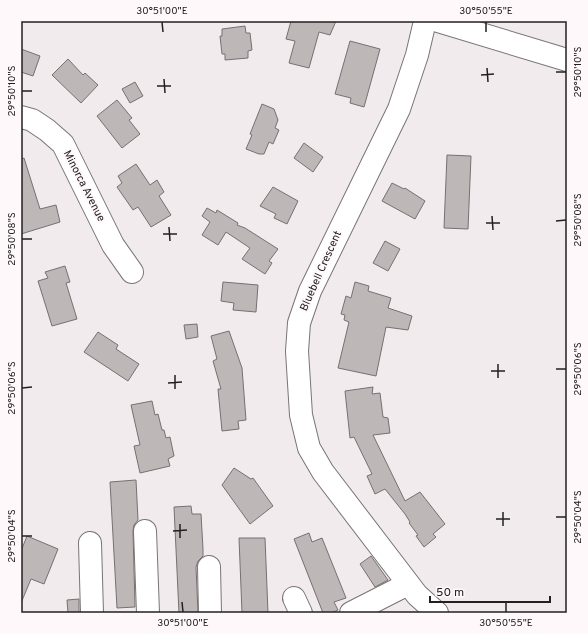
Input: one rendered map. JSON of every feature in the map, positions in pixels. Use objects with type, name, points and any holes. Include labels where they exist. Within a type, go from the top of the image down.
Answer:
[{"type":"street","name":"Bluebell Crescent","points":[[425,21],[417,55],[399,109],[310,291],[299,323],[297,351],[301,415],[309,448],[322,472],[408,584],[417,595],[437,613]]},
{"type":"street","points":[[438,21],[567,60]]},
{"type":"street","name":"Minorca Avenue","points":[[21,117],[32,120],[42,126],[63,144],[113,245],[132,272]]},
{"type":"street","points":[[145,531],[148,613]]},
{"type":"street","points":[[90,543],[92,613]]},
{"type":"street","points":[[209,566],[210,613]]},
{"type":"street","points":[[351,613],[408,584]]},
{"type":"building","points":[[291,21],[336,21],[330,35],[319,32],[309,68],[289,63],[295,41],[286,39]]},
{"type":"building","points":[[245,26],[246,33],[250,33],[252,50],[248,51],[248,58],[225,60],[225,54],[222,54],[220,36],[222,36],[222,29]]},
{"type":"building","points":[[350,41],[380,49],[364,107],[350,103],[351,98],[335,94]]},
{"type":"building","points":[[21,49],[40,56],[33,76],[21,72]]},
{"type":"building","points":[[68,59],[83,75],[85,73],[98,85],[81,103],[52,75]]},
{"type":"building","points":[[135,82],[143,96],[130,103],[122,89]]},
{"type":"building","points":[[117,100],[132,118],[129,120],[140,134],[122,148],[97,116]]},
{"type":"building","points":[[262,104],[274,109],[278,120],[275,128],[279,130],[273,144],[269,142],[264,154],[259,154],[246,149],[252,135],[250,134]]},
{"type":"building","points":[[304,143],[323,157],[313,172],[294,158]]},
{"type":"building","points":[[447,155],[471,156],[468,229],[444,228]]},
{"type":"building","points":[[24,158],[40,209],[56,205],[60,222],[21,234],[21,159]]},
{"type":"building","points":[[136,164],[150,185],[157,180],[164,192],[159,196],[171,215],[151,227],[138,207],[133,210],[117,187],[122,183],[118,176]]},
{"type":"building","points":[[392,183],[404,189],[405,188],[425,201],[415,219],[382,201]]},
{"type":"building","points":[[273,187],[298,201],[287,224],[274,218],[276,214],[260,206]]},
{"type":"building","points":[[207,208],[216,213],[217,210],[238,223],[237,225],[245,228],[278,249],[269,261],[272,263],[265,274],[242,259],[250,248],[226,232],[218,245],[202,235],[210,222],[202,216]]},
{"type":"building","points":[[385,241],[400,249],[388,271],[373,263]]},
{"type":"building","points":[[65,266],[70,282],[66,283],[77,319],[52,326],[38,281],[48,278],[45,272]]},
{"type":"building","points":[[223,282],[258,285],[256,312],[233,310],[234,303],[221,301]]},
{"type":"building","points":[[355,282],[369,286],[368,291],[391,298],[388,308],[412,316],[408,330],[386,327],[376,376],[338,368],[349,322],[344,320],[345,315],[341,314],[346,296],[351,298]]},
{"type":"building","points":[[197,324],[198,337],[186,339],[184,325]]},
{"type":"building","points":[[229,331],[242,368],[246,420],[238,421],[239,429],[222,431],[218,389],[221,389],[213,361],[217,359],[211,336]]},
{"type":"building","points":[[98,332],[118,345],[116,349],[139,364],[128,381],[84,352]]},
{"type":"building","points":[[373,387],[372,394],[380,393],[383,417],[388,418],[390,433],[373,435],[405,501],[420,492],[445,524],[433,534],[436,537],[424,547],[416,536],[418,535],[409,523],[410,522],[405,514],[385,489],[375,494],[367,476],[372,474],[354,437],[350,438],[345,391]]},
{"type":"building","points":[[152,401],[155,415],[158,414],[162,430],[164,430],[166,438],[170,437],[174,456],[168,459],[170,466],[140,473],[134,446],[140,445],[131,405]]},
{"type":"building","points":[[234,468],[251,479],[253,478],[273,506],[250,524],[222,485]]},
{"type":"building","points":[[136,480],[138,520],[134,525],[133,531],[135,607],[117,608],[110,482]]},
{"type":"building","points":[[191,506],[192,514],[201,514],[203,556],[198,561],[196,567],[198,613],[179,613],[174,507]]},
{"type":"building","points":[[309,533],[312,542],[322,538],[346,598],[334,602],[338,610],[331,613],[323,613],[294,539]]},
{"type":"building","points":[[27,536],[58,549],[44,584],[31,579],[21,603],[21,551]]},
{"type":"building","points":[[239,538],[265,538],[268,613],[242,613]]},
{"type":"building","points":[[371,556],[388,580],[375,587],[360,564]]},
{"type":"building","points":[[79,599],[79,613],[68,613],[67,600]]}]
